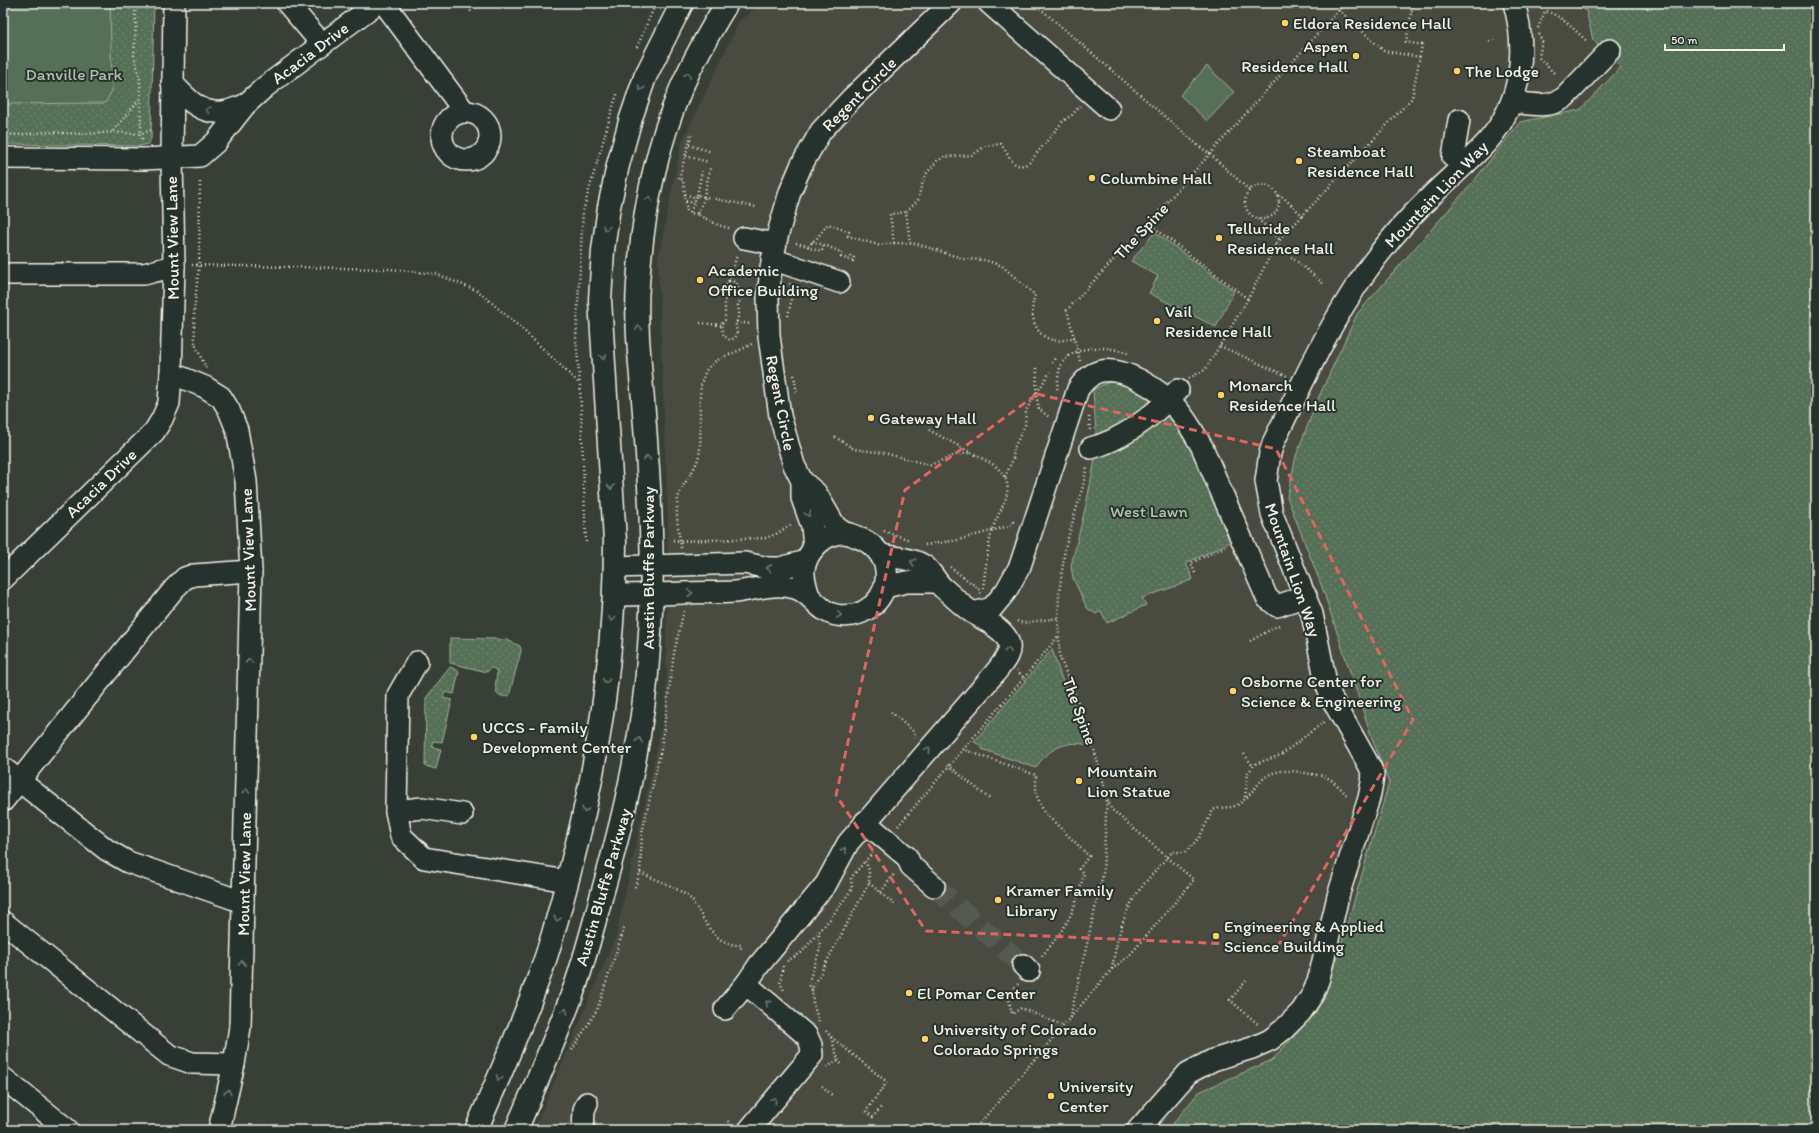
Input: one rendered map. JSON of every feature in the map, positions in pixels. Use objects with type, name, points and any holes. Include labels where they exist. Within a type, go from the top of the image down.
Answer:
[{"type":"main road","name":"Austin Bluffs Parkway","points":[[476,1130],[515,1042],[544,962],[567,882],[592,779],[603,706],[614,596],[615,567],[615,541],[600,300],[603,250],[609,207],[618,165],[631,118],[645,77],[682,3]]},
{"type":"main road","name":"Austin Bluffs Parkway","points":[[516,1130],[552,1047],[577,981],[624,818],[640,734],[650,648],[652,566],[638,287],[646,212],[655,170],[680,91],[703,42],[727,3]]},
{"type":"street","name":"Mount View Lane","points":[[174,3],[172,83],[174,266],[172,373],[205,387],[221,397],[229,410],[237,430],[246,481],[251,571],[240,1027],[234,1064],[219,1130]]},
{"type":"street","points":[[287,3],[322,44]]},
{"type":"street","name":"Acacia Drive","points":[[3,158],[172,158],[200,156],[216,142],[245,105],[265,87],[377,3]]},
{"type":"street","points":[[384,3],[464,111]]},
{"type":"street","name":"Regent Circle","points":[[844,533],[836,526],[816,494],[802,481],[794,465],[782,423],[768,336],[768,298],[774,252],[790,192],[801,166],[821,131],[852,98],[951,3]]},
{"type":"street","points":[[989,3],[1109,109]]},
{"type":"street","name":"Mountain Lion Way","points":[[1138,1130],[1188,1073],[1213,1060],[1252,1048],[1270,1040],[1284,1029],[1305,1006],[1313,994],[1319,978],[1332,919],[1369,798],[1373,774],[1332,699],[1326,683],[1312,614],[1272,514],[1266,481],[1270,453],[1274,441],[1302,383],[1331,327],[1365,273],[1404,224],[1486,143],[1502,122],[1512,102],[1519,72],[1521,47],[1520,28],[1514,3]]},
{"type":"street","points":[[1512,102],[1545,105],[1557,102],[1565,97],[1610,50]]},
{"type":"street","name":"Acacia Drive","points":[[172,83],[192,104],[206,111],[222,112],[245,105]]},
{"type":"street","points":[[1459,120],[1453,157],[1462,166]]},
{"type":"street","points":[[738,240],[774,252],[839,282]]},
{"type":"street","points":[[3,274],[144,274],[174,266]]},
{"type":"street","points":[[885,587],[906,582],[936,582],[978,604],[992,608],[1006,591],[1017,572],[1078,389],[1084,381],[1094,374],[1102,372],[1122,373],[1140,380],[1158,392],[1173,395]]},
{"type":"street","name":"Acacia Drive","points":[[3,579],[154,432],[169,403],[172,373]]},
{"type":"street","points":[[1091,448],[1106,444],[1147,419],[1173,395]]},
{"type":"street","points":[[1173,395],[1178,410],[1191,427],[1202,447],[1267,598],[1277,606],[1306,596]]},
{"type":"street","name":"Regent Circle","points":[[802,481],[802,498],[812,526],[810,554]]},
{"type":"street","points":[[615,567],[745,563],[780,568],[810,554],[827,537],[844,533],[866,540],[882,555],[887,575],[885,587],[877,600],[866,611],[855,615],[845,616],[827,612],[819,606],[808,593],[804,578],[810,554]]},
{"type":"street","points":[[882,555],[911,560],[922,564],[930,570],[936,582]]},
{"type":"street","points":[[3,801],[11,775],[185,578],[194,574],[251,571]]},
{"type":"street","points":[[614,596],[735,592],[783,586],[808,593]]},
{"type":"street","points":[[725,1009],[746,984],[759,965],[826,884],[848,843],[1007,656],[1009,645],[1006,637],[983,617],[978,604]]},
{"type":"street","points":[[417,662],[398,695],[396,811],[401,836],[424,858],[567,882]]},
{"type":"street","points":[[11,775],[107,850],[122,859],[243,902]]},
{"type":"street","points":[[396,811],[422,808],[462,814]]},
{"type":"street","points":[[865,822],[907,857],[911,866],[934,886]]},
{"type":"street","points":[[3,922],[169,1055],[192,1064],[234,1064]]},
{"type":"street","points":[[746,984],[806,1036],[811,1045],[812,1055],[749,1130]]},
{"type":"street","points":[[3,1078],[68,1130]]},
{"type":"street","points":[[584,1130],[584,1110],[587,1103]]},
{"type":"path","points":[[135,3],[136,27],[134,55],[140,80],[141,134],[144,146]]},
{"type":"path","points":[[470,3],[469,6],[471,12]]},
{"type":"path","points":[[653,9],[656,3]]},
{"type":"path","points":[[1034,3],[1200,148],[1210,154],[1248,190]]},
{"type":"path","name":"The Spine","points":[[1084,381],[1075,337],[1067,310],[1148,223],[1345,3]]},
{"type":"path","points":[[1205,370],[1248,299],[1276,244],[1412,98],[1422,45],[1406,42],[1413,3]]},
{"type":"path","points":[[1339,10],[1384,50],[1420,57]]},
{"type":"path","points":[[1537,30],[1545,11],[1559,16],[1588,42]]},
{"type":"path","points":[[1489,41],[1496,42]]},
{"type":"path","points":[[1539,58],[1556,74]]},
{"type":"path","points":[[894,243],[890,214],[906,212],[918,200],[921,187],[927,173],[937,161],[944,158],[973,155],[985,146],[1001,144],[1012,161],[1018,165],[1025,165],[1029,163],[1063,121],[1072,115],[1091,93]]},
{"type":"path","points":[[113,132],[140,99]]},
{"type":"path","points":[[3,134],[17,135],[45,132],[85,134],[113,132],[141,134],[151,130]]},
{"type":"path","points":[[691,135],[679,179],[683,180],[687,212],[697,214],[718,225],[738,240],[729,281],[726,283],[725,288],[726,320],[721,325]]},
{"type":"path","points":[[689,145],[709,151]]},
{"type":"path","points":[[686,156],[708,162]]},
{"type":"path","points":[[697,214],[705,197],[710,168]]},
{"type":"path","points":[[690,213],[694,204],[702,171]]},
{"type":"path","points":[[200,182],[199,265],[194,311],[195,344],[207,370]]},
{"type":"path","points":[[1277,195],[1278,206],[1273,215],[1263,219],[1258,219],[1252,216],[1245,207],[1248,190],[1259,185],[1264,185],[1270,187],[1277,195],[1284,198],[1302,216]]},
{"type":"path","points":[[685,194],[757,208]]},
{"type":"path","points":[[686,201],[694,204]]},
{"type":"path","points":[[906,212],[910,244]]},
{"type":"path","points":[[1258,219],[1260,223],[1280,240]]},
{"type":"path","points":[[1148,223],[1248,299]]},
{"type":"path","points":[[808,246],[817,238],[828,224],[849,232],[848,236],[878,245],[894,243],[916,244],[964,259],[985,260],[1002,266],[1034,295],[1032,312],[1036,327],[1041,333],[1047,338],[1054,340],[1075,337]]},
{"type":"path","points":[[812,242],[824,245],[842,253],[841,258],[853,263],[854,258],[850,256]]},
{"type":"path","points":[[796,243],[822,251],[824,245]]},
{"type":"path","points":[[1276,244],[1325,285]]},
{"type":"path","points":[[199,265],[390,269],[436,274],[478,291],[522,328],[580,384]]},
{"type":"path","points":[[787,317],[791,302],[790,280]]},
{"type":"path","points":[[721,325],[726,339],[733,340],[738,332],[736,322],[739,313],[738,305],[742,297],[742,293],[736,283],[729,281]]},
{"type":"path","points":[[578,306],[576,340],[580,384],[586,542]]},
{"type":"path","points":[[736,322],[756,325]]},
{"type":"path","points":[[700,323],[721,325]]},
{"type":"path","points":[[1220,346],[1302,383]]},
{"type":"path","points":[[1052,363],[1056,356]]},
{"type":"path","points":[[1037,368],[1036,394],[1039,409],[1052,420]]},
{"type":"path","points":[[792,369],[797,389],[796,401]]},
{"type":"path","points":[[1005,477],[1013,458],[1014,448],[1025,425],[1026,410],[1050,372]]},
{"type":"path","name":"The Spine","points":[[974,1130],[1070,1018],[1103,874],[1107,796],[1087,724],[1060,658],[1058,618],[1059,594],[1065,548],[1083,486],[1091,448],[1089,413]]},
{"type":"path","points":[[929,430],[994,465],[1003,472],[1007,484],[1007,496],[992,530],[978,604]]},
{"type":"path","points":[[835,437],[854,449],[884,453],[930,465],[955,455],[970,453]]},
{"type":"path","points":[[923,546],[958,540],[1009,526],[1018,519]]},
{"type":"path","points":[[673,540],[766,538],[797,522]]},
{"type":"path","points":[[1195,573],[1191,563],[1232,544]]},
{"type":"path","points":[[635,887],[640,873],[642,833],[661,749],[674,653],[684,614],[684,606]]},
{"type":"path","points":[[1012,618],[1023,623],[1058,618]]},
{"type":"path","points":[[1250,642],[1280,624]]},
{"type":"path","points":[[1024,678],[1059,634]]},
{"type":"path","points":[[891,712],[914,732]]},
{"type":"path","points":[[1245,798],[1246,780],[1253,766],[1260,762],[1282,755],[1328,718]]},
{"type":"path","points":[[962,749],[1036,775],[1036,794],[1044,812],[1089,856],[1080,869],[1084,873],[1073,912],[1060,936],[1026,968],[1008,995],[1012,1014],[1021,1008],[1064,1026]]},
{"type":"path","points":[[1244,754],[1253,766]]},
{"type":"path","points":[[948,765],[991,800]]},
{"type":"path","points":[[1112,969],[1120,931],[1134,896],[1172,852],[1186,852],[1199,838],[1213,810],[1235,806],[1270,775],[1282,771],[1291,771],[1326,777],[1347,795]]},
{"type":"path","points":[[1070,1018],[1112,969],[1129,956],[1194,880],[1111,809],[1107,796]]},
{"type":"path","points":[[780,983],[782,967],[785,962],[801,953],[819,932],[852,889],[851,878],[873,853]]},
{"type":"path","points":[[812,989],[869,883],[869,870],[865,861]]},
{"type":"path","points":[[881,892],[897,869]]},
{"type":"path","points":[[640,873],[687,896],[693,902],[713,934],[726,943],[741,945],[741,950]]},
{"type":"path","points":[[869,883],[894,904]]},
{"type":"path","points":[[571,1051],[597,1010],[624,926]]},
{"type":"path","points":[[819,932],[820,949],[809,981],[809,986],[812,989],[813,1003],[820,1024]]},
{"type":"path","points":[[1246,981],[1230,1000],[1260,1026],[1257,1030]]},
{"type":"path","points":[[1816,981],[1816,996]]},
{"type":"path","points":[[824,1028],[831,1037],[887,1082],[866,1111],[873,1117],[882,1106]]},
{"type":"path","points":[[831,1037],[838,1060],[842,1065]]},
{"type":"path","points":[[825,1069],[838,1060]]},
{"type":"path","points":[[822,1086],[832,1095]]},
{"type":"highlighted area","points":[[1037,394],[1276,449],[1413,720],[1278,946],[926,931],[836,795],[905,490]]},
{"type":"shaded area","points":[[763,3],[1593,3],[1593,40],[1621,67],[1580,110],[1519,122],[1473,182],[1357,314],[1316,403],[1296,456],[1287,497],[1322,587],[1373,741],[1389,782],[1339,952],[1316,1012],[1272,1060],[1199,1092],[1168,1130],[534,1130],[616,936],[666,706],[668,514],[658,259],[681,144],[740,20]]},
{"type":"green space","name":"Danville Park","points":[[3,3],[154,3],[151,139],[148,144],[140,146],[3,144]]},
{"type":"green space","points":[[8,3],[110,3],[112,91],[105,103],[3,104],[3,10]]},
{"type":"green space","points":[[1566,3],[1816,3],[1816,1130],[1168,1130],[1199,1092],[1272,1060],[1316,1012],[1339,952],[1389,783],[1373,741],[1322,587],[1287,497],[1296,456],[1316,403],[1357,314],[1473,182],[1520,122],[1580,110],[1621,67],[1593,40],[1586,10]]},
{"type":"green space","points":[[1207,66],[1234,92],[1207,121],[1180,95]]},
{"type":"green space","points":[[1155,232],[1234,291],[1216,327],[1149,293],[1158,276],[1131,261]]},
{"type":"green space","name":"West Lawn","points":[[1111,382],[1133,388],[1144,394],[1164,411],[1181,430],[1187,439],[1233,541],[1186,563],[1193,579],[1142,598],[1146,605],[1107,623],[1101,611],[1096,614],[1087,608],[1073,578],[1071,566],[1094,465],[1096,431],[1093,390]]},
{"type":"green space","points":[[450,638],[497,639],[498,641],[505,639],[520,646],[521,651],[509,696],[499,695],[497,693],[497,672],[495,669],[491,668],[487,672],[450,663]]},
{"type":"green space","points":[[1052,649],[1061,677],[1075,706],[1087,745],[1065,745],[1051,751],[1036,768],[982,749],[982,746],[974,742]]},
{"type":"green space","points":[[450,667],[459,671],[454,694],[445,692],[443,698],[452,700],[442,742],[433,741],[432,747],[441,749],[436,769],[425,766],[426,698]]},
{"type":"tunnel","points":[[934,886],[1023,965]]},
{"type":"place","name":"Eldora Residence Hall","points":[[1285,23]]},
{"type":"place","name":"Aspen Residence Hall","points":[[1356,56]]},
{"type":"place","name":"The Lodge","points":[[1457,71]]},
{"type":"place","name":"Steamboat Residence Hall","points":[[1299,161]]},
{"type":"place","name":"Columbine Hall","points":[[1092,178]]},
{"type":"place","name":"Telluride Residence Hall","points":[[1219,238]]},
{"type":"place","name":"Academic Office Building","points":[[700,280]]},
{"type":"place","name":"Vail Residence Hall","points":[[1157,321]]},
{"type":"place","name":"Monarch Residence Hall","points":[[1221,395]]},
{"type":"place","name":"Gateway Hall","points":[[871,418]]},
{"type":"place","name":"Osborne Center for Science & Engineering","points":[[1233,691]]},
{"type":"place","name":"UCCS - Family Development Center","points":[[474,737]]},
{"type":"place","name":"Mountain Lion Statue","points":[[1079,781]]},
{"type":"place","name":"Kramer Family Library","points":[[998,900]]},
{"type":"place","name":"Engineering & Applied Science Building","points":[[1216,936]]},
{"type":"place","name":"El Pomar Center","points":[[909,993]]},
{"type":"place","name":"University of Colorado Colorado Springs","points":[[925,1039]]},
{"type":"place","name":"University Center","points":[[1051,1096]]}]
